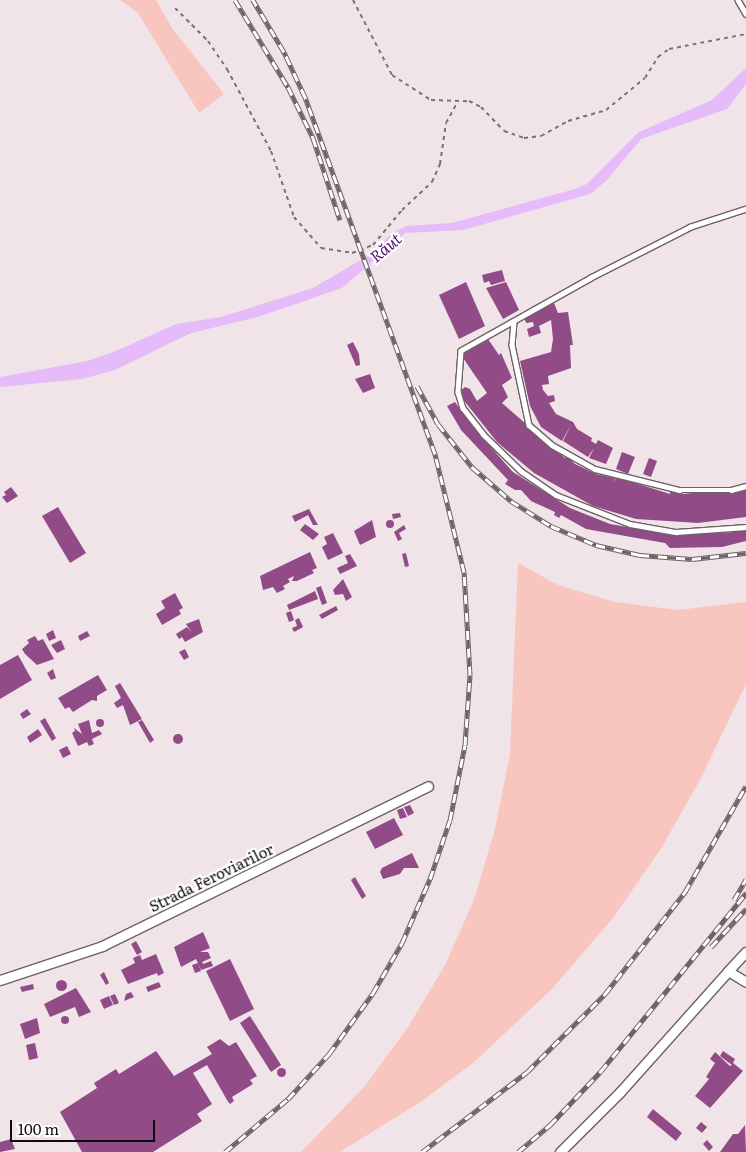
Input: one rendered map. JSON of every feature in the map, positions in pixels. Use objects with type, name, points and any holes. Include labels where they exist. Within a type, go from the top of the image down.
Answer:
[{"type":"street","name":"Strada Feroviarilor","points":[[0,980],[102,946],[428,786]]},
{"type":"street","points":[[560,1152],[627,1085],[746,952]]},
{"type":"street","points":[[728,971],[746,982]]},
{"type":"lane","points":[[738,0],[746,14]]},
{"type":"lane","points":[[746,209],[691,227],[591,278],[461,351],[458,392],[463,408],[483,434],[521,471],[556,495],[630,524],[676,532],[746,527]]},
{"type":"lane","points":[[514,322],[512,345],[529,425],[552,445],[595,469],[679,490],[731,490],[746,486]]},
{"type":"path","points":[[353,0],[392,75],[431,100],[457,103],[469,101],[481,107],[504,131],[524,138],[541,136],[568,121],[606,110],[645,78],[658,57],[669,49],[730,40],[746,34]]},
{"type":"path","points":[[175,8],[208,41],[227,69],[271,151],[294,217],[321,248],[337,253],[352,252],[373,245],[402,210],[432,182],[440,164],[446,123],[457,103]]},
{"type":"shaded area","points":[[120,0],[156,0],[172,28],[224,94],[199,113],[138,13]]},
{"type":"shaded area","points":[[518,563],[558,585],[615,602],[678,610],[746,602],[746,684],[700,780],[662,847],[613,918],[552,989],[472,1064],[419,1103],[340,1152],[301,1152],[365,1086],[408,1027],[445,965],[474,900],[495,829],[510,754]]},
{"type":"water","name":"Răut","points":[[746,68],[746,84],[727,109],[641,139],[607,180],[590,194],[463,230],[405,233],[342,288],[258,317],[191,333],[115,370],[82,379],[0,387],[0,377],[87,361],[116,351],[176,324],[221,317],[313,288],[371,254],[391,234],[406,226],[452,223],[587,184],[639,132],[712,100]]},
{"type":"building","points":[[502,270],[505,281],[491,285],[489,281],[484,283],[482,275]]},
{"type":"building","points":[[466,282],[485,326],[459,339],[439,295]]},
{"type":"building","points":[[506,282],[519,310],[503,319],[486,288]]},
{"type":"building","points":[[554,303],[558,313],[568,312],[573,345],[570,345],[571,368],[548,376],[549,384],[542,385],[543,390],[548,396],[554,395],[555,401],[549,403],[556,414],[573,422],[577,429],[592,438],[591,441],[596,444],[598,440],[613,448],[606,464],[589,458],[594,448],[588,457],[563,441],[571,425],[562,441],[541,427],[530,406],[520,361],[551,352],[553,339],[551,320],[539,326],[541,333],[529,337],[527,329],[534,326],[533,322],[526,323],[524,317]]},
{"type":"building","points":[[488,339],[499,355],[501,353],[512,378],[502,385],[508,397],[502,403],[565,458],[567,456],[575,464],[596,474],[615,478],[614,483],[616,477],[670,494],[670,490],[682,494],[746,488],[746,517],[698,523],[636,519],[593,506],[534,473],[497,442],[458,393],[465,387],[470,389],[477,401],[487,393],[461,355]]},
{"type":"building","points":[[353,342],[359,354],[360,365],[356,366],[347,345]]},
{"type":"building","points":[[370,374],[375,388],[363,393],[355,379]]},
{"type":"building","points":[[455,402],[472,426],[513,472],[570,508],[610,524],[661,533],[728,533],[746,529],[746,541],[722,547],[670,548],[665,543],[586,529],[561,515],[559,518],[554,515],[555,512],[531,501],[521,490],[515,490],[505,484],[508,480],[461,430],[447,406]]},
{"type":"building","points":[[622,452],[635,457],[628,474],[616,469]]},
{"type":"building","points":[[649,458],[657,461],[651,477],[643,474]]},
{"type":"building","points":[[11,487],[18,496],[7,503],[2,497],[6,495],[4,492]]},
{"type":"building","points":[[58,507],[86,553],[70,563],[42,516]]},
{"type":"building","points":[[309,509],[318,525],[313,525],[308,515],[295,522],[292,516]]},
{"type":"building","points":[[400,513],[401,517],[393,519],[392,514]]},
{"type":"building","points":[[372,520],[376,537],[360,545],[354,531]]},
{"type":"building","points":[[390,520],[394,524],[390,528],[386,524]]},
{"type":"building","points":[[305,524],[319,534],[313,540],[300,530]]},
{"type":"building","points":[[404,525],[406,529],[399,533],[402,539],[398,541],[394,532]]},
{"type":"building","points":[[333,533],[343,553],[328,560],[322,547],[327,544],[324,537]]},
{"type":"building","points":[[310,552],[317,568],[312,570],[314,573],[297,581],[292,581],[294,576],[288,579],[290,582],[283,586],[285,589],[277,593],[273,587],[263,590],[260,576]]},
{"type":"building","points":[[406,553],[409,566],[405,567],[402,554]]},
{"type":"building","points":[[350,554],[357,566],[340,574],[337,568],[348,563],[345,556]]},
{"type":"building","points":[[343,579],[352,597],[346,601],[343,594],[335,595],[333,590]]},
{"type":"building","points":[[321,586],[327,603],[322,605],[316,588]]},
{"type":"building","points":[[315,591],[318,599],[289,610],[287,605]]},
{"type":"building","points":[[175,593],[183,608],[179,610],[181,614],[162,625],[156,614],[165,608],[161,601]]},
{"type":"building","points":[[336,606],[338,610],[322,619],[319,615]]},
{"type":"building","points":[[291,611],[294,620],[289,622],[286,613]]},
{"type":"building","points":[[299,618],[303,627],[294,632],[292,628],[297,626],[295,620]]},
{"type":"building","points":[[199,619],[203,632],[185,642],[182,637],[179,639],[176,634],[187,627],[192,633],[186,624]]},
{"type":"building","points":[[53,630],[56,638],[49,641],[46,634]]},
{"type":"building","points":[[87,631],[90,636],[80,641],[78,636]]},
{"type":"building","points":[[35,636],[38,641],[43,639],[54,659],[37,665],[25,654],[22,649],[29,643],[27,640]]},
{"type":"building","points":[[61,640],[65,649],[57,653],[51,645]]},
{"type":"building","points":[[185,649],[189,657],[184,660],[179,652]]},
{"type":"building","points":[[18,655],[32,680],[0,699],[0,665]]},
{"type":"building","points":[[53,669],[56,678],[51,680],[47,673]]},
{"type":"building","points":[[98,675],[107,690],[97,696],[97,701],[92,700],[73,712],[69,707],[65,709],[58,698]]},
{"type":"building","points":[[120,683],[142,719],[130,725],[123,705],[117,708],[114,703],[121,698],[115,686]]},
{"type":"building","points":[[27,709],[31,714],[23,719],[20,714]]},
{"type":"building","points":[[45,718],[56,738],[52,741],[40,721]]},
{"type":"building","points":[[100,719],[104,723],[100,727],[96,723]]},
{"type":"building","points":[[89,720],[92,733],[99,730],[102,734],[92,739],[94,744],[89,746],[87,742],[78,746],[72,733],[75,731],[74,728],[82,734],[78,724]]},
{"type":"building","points":[[142,720],[154,740],[150,743],[138,722]]},
{"type":"building","points":[[38,729],[42,735],[30,743],[27,737]]},
{"type":"building","points":[[176,734],[180,734],[183,739],[182,743],[176,744],[173,741],[173,737]]},
{"type":"building","points":[[67,746],[71,754],[63,758],[59,750]]},
{"type":"building","points":[[410,805],[414,813],[408,816],[404,807]]},
{"type":"building","points":[[403,808],[407,817],[400,819],[397,810]]},
{"type":"building","points":[[394,818],[403,835],[375,849],[366,832]]},
{"type":"building","points":[[412,853],[419,868],[404,868],[400,874],[383,879],[380,872],[382,868]]},
{"type":"building","points":[[355,877],[366,896],[362,899],[351,880]]},
{"type":"building","points":[[203,932],[210,948],[200,952],[208,952],[211,958],[202,962],[203,964],[211,961],[213,966],[201,970],[196,959],[181,967],[174,947]]},
{"type":"building","points":[[136,941],[142,952],[137,955],[131,944]]},
{"type":"building","points":[[156,954],[164,973],[158,976],[157,973],[128,984],[121,970],[135,963],[133,958],[140,955],[142,960]]},
{"type":"building","points":[[230,959],[254,1009],[230,1021],[206,971]]},
{"type":"building","points":[[198,963],[201,971],[195,973],[192,965]]},
{"type":"building","points":[[104,972],[109,983],[106,985],[100,975]]},
{"type":"building","points":[[61,979],[67,985],[61,991],[55,985]]},
{"type":"building","points":[[159,982],[161,987],[148,992],[146,987]]},
{"type":"building","points":[[33,984],[34,989],[22,992],[20,987]]},
{"type":"building","points":[[76,988],[91,1012],[79,1017],[75,1007],[50,1017],[44,1004]]},
{"type":"building","points":[[131,992],[134,997],[124,1001],[126,994]]},
{"type":"building","points":[[115,994],[119,1003],[114,1005],[110,996]]},
{"type":"building","points":[[109,996],[113,1005],[104,1009],[100,1000]]},
{"type":"building","points":[[65,1016],[69,1020],[65,1024],[61,1020]]},
{"type":"building","points":[[250,1016],[281,1065],[271,1072],[240,1023]]},
{"type":"building","points":[[37,1018],[40,1033],[25,1039],[20,1024]]},
{"type":"building","points":[[220,1039],[229,1046],[236,1042],[257,1076],[250,1080],[253,1084],[232,1097],[234,1101],[230,1104],[227,1100],[207,1065],[193,1073],[212,1104],[197,1114],[202,1121],[153,1152],[82,1152],[60,1112],[97,1088],[94,1083],[116,1069],[119,1074],[156,1051],[174,1076],[212,1054],[207,1047]]},
{"type":"building","points":[[35,1043],[38,1058],[29,1060],[26,1045]]},
{"type":"building","points":[[723,1051],[735,1059],[733,1063],[743,1071],[710,1108],[695,1096],[709,1079],[706,1077],[715,1063],[710,1059],[715,1052],[730,1066],[732,1065],[720,1056]]},
{"type":"building","points":[[281,1067],[286,1072],[281,1077],[276,1072]]},
{"type":"building","points":[[653,1109],[682,1133],[676,1141],[647,1117]]},
{"type":"building","points":[[701,1122],[707,1127],[702,1133],[696,1128]]},
{"type":"building","points":[[745,1125],[746,1152],[720,1152],[733,1134],[738,1134]]},
{"type":"building","points":[[11,1139],[15,1149],[0,1152],[0,1142]]},
{"type":"building","points":[[707,1140],[713,1147],[709,1151],[703,1144]]},
{"type":"railway","points":[[235,0],[288,87],[313,138],[340,220]]},
{"type":"railway","points":[[225,1152],[288,1099],[329,1054],[373,993],[402,943],[430,879],[450,820],[465,745],[470,675],[464,572],[435,454],[305,97],[284,52],[253,0]]},
{"type":"railway","points":[[417,386],[438,424],[472,467],[511,501],[551,526],[596,545],[640,555],[692,559],[746,553]]},
{"type":"railway","points":[[422,1152],[527,1072],[605,994],[685,892],[746,786]]},
{"type":"railway","points":[[734,900],[746,879]]},
{"type":"railway","points":[[518,1152],[550,1125],[601,1071],[746,893]]},
{"type":"railway","points":[[711,947],[746,909]]}]
